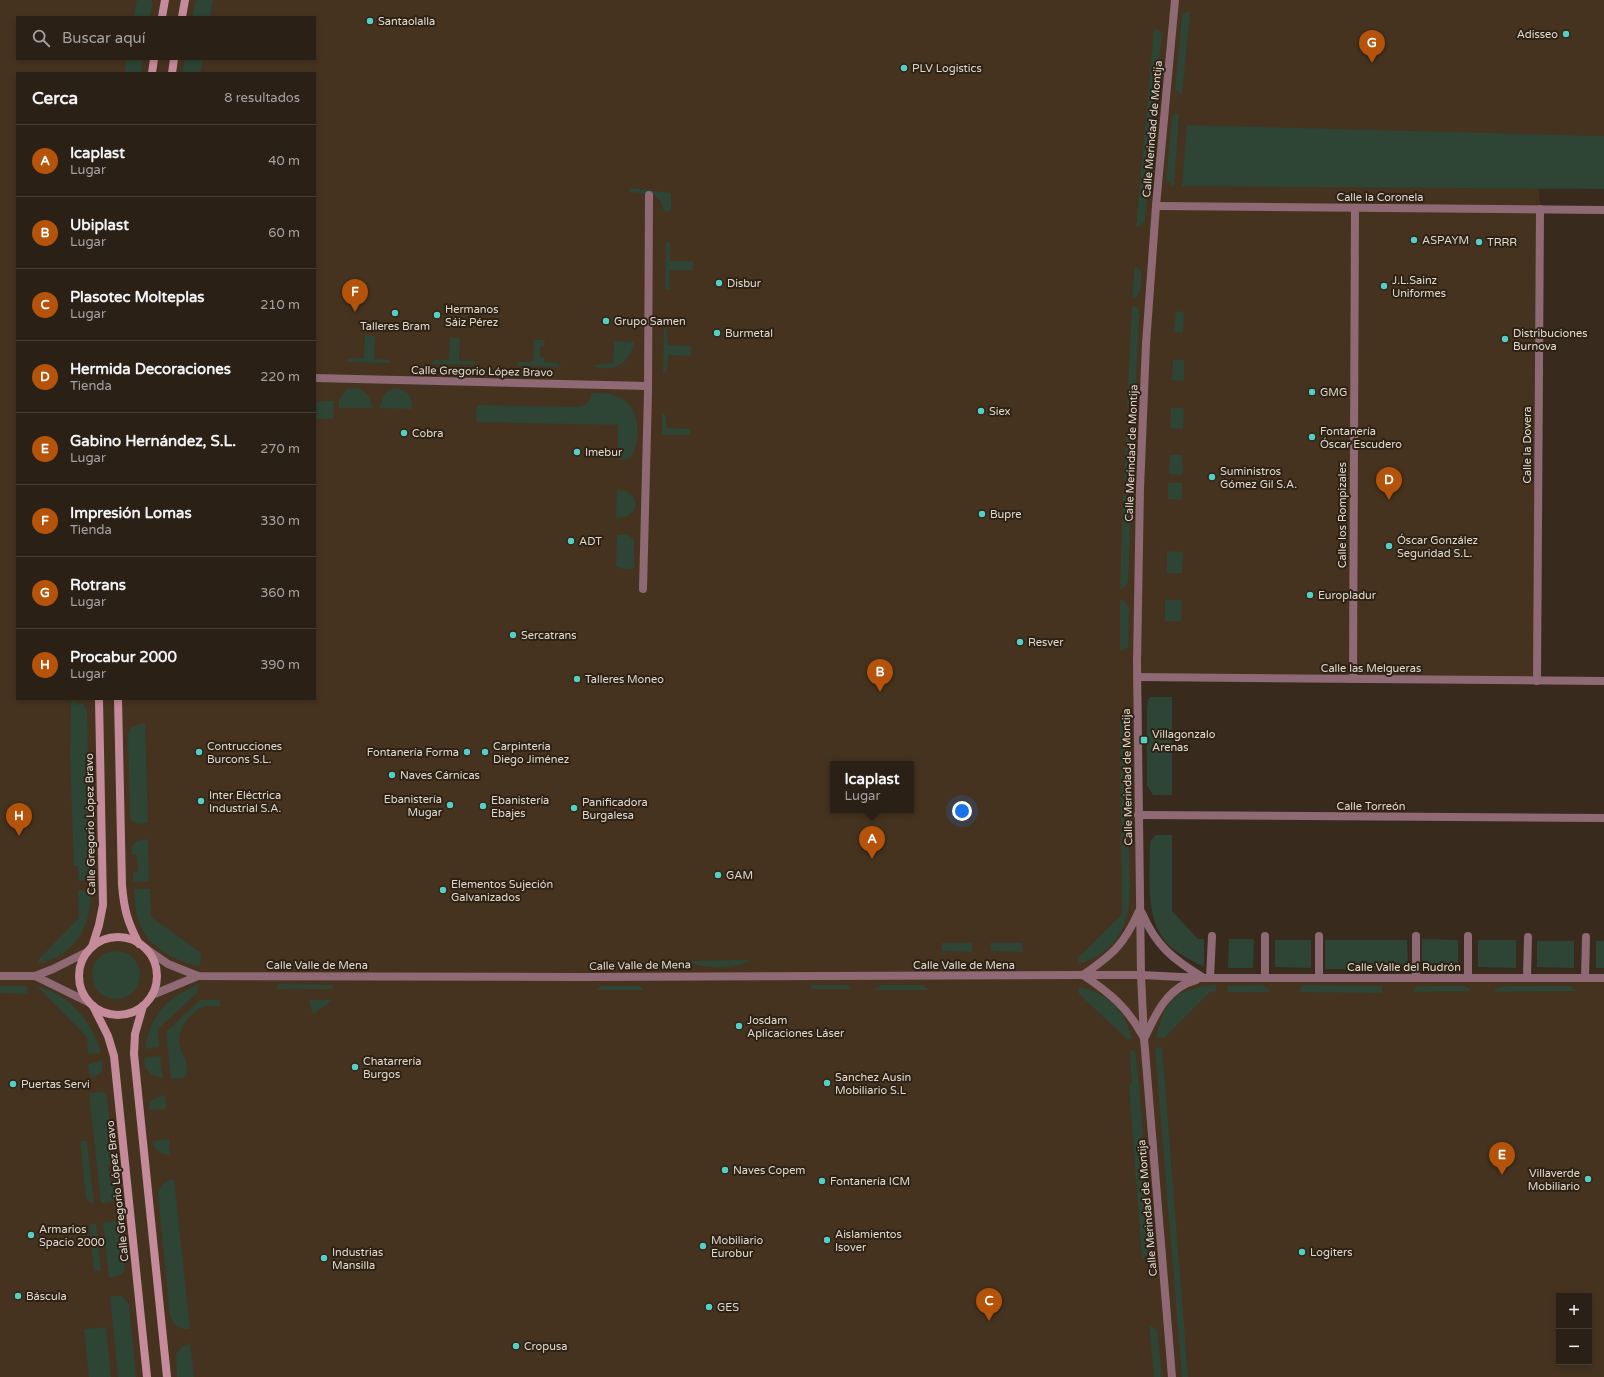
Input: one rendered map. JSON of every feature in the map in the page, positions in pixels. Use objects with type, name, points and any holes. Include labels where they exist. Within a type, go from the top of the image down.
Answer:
[{"type":"main road","points":[[162,16],[165,0]]},
{"type":"main road","points":[[182,16],[185,0]]},
{"type":"main road","points":[[152,72],[154,60]]},
{"type":"main road","points":[[172,72],[174,60]]},
{"type":"main road","name":"Calle Gregorio López Bravo","points":[[89,950],[99,925],[103,905],[99,700]]},
{"type":"main road","points":[[118,700],[120,832],[123,891],[126,914],[129,925],[142,946],[152,957],[157,975],[152,995],[143,1006],[132,1012],[119,1015],[105,1013],[91,1004],[83,994],[79,977],[82,961],[89,950],[97,943],[111,938],[126,938],[142,946]]},
{"type":"main road","name":"Calle Gregorio López Bravo","points":[[91,1004],[110,1041],[114,1056],[147,1377]]},
{"type":"main road","points":[[143,1006],[135,1034],[134,1054],[166,1377]]},
{"type":"street","name":"Calle Merindad de Montija","points":[[1172,1377],[1144,1038],[1141,975],[1137,678],[1144,376],[1156,206],[1175,0]]},
{"type":"street","points":[[643,589],[648,386],[649,195]]},
{"type":"street","name":"Calle la Coronela","points":[[1156,206],[1604,210]]},
{"type":"street","name":"Calle los Rompizales","points":[[1352,679],[1355,208]]},
{"type":"street","name":"Calle la Dovera","points":[[1536,681],[1540,209]]},
{"type":"street","name":"Calle Gregorio López Bravo","points":[[316,378],[648,386]]},
{"type":"street","name":"Calle las Melgueras","points":[[1137,678],[1604,681]]},
{"type":"street","name":"Calle Torreón","points":[[1138,816],[1604,818]]},
{"type":"street","name":"Calle Merindad de Montija","points":[[1140,908],[1148,927],[1167,953],[1207,978]]},
{"type":"street","points":[[1083,975],[1113,953],[1124,941],[1140,908]]},
{"type":"street","points":[[1207,978],[1212,936]]},
{"type":"street","points":[[1265,936],[1265,978]]},
{"type":"street","points":[[1319,936],[1319,978]]},
{"type":"street","points":[[1416,936],[1416,978]]},
{"type":"street","points":[[1468,936],[1468,978]]},
{"type":"street","points":[[1527,978],[1528,937]]},
{"type":"street","points":[[1585,978],[1586,937]]},
{"type":"street","name":"Calle Valle de Mena","points":[[142,946],[168,964],[198,976],[505,977],[1141,975]]},
{"type":"street","points":[[0,976],[35,976],[53,969],[89,950]]},
{"type":"street","name":"Calle Merindad de Montija","points":[[1083,975],[1116,999],[1128,1012],[1144,1038]]},
{"type":"street","name":"Calle Valle del Rudrón","points":[[1141,975],[1207,978],[1604,978]]},
{"type":"street","points":[[35,976],[91,1004]]},
{"type":"street","name":"Calle Valle de Mena","points":[[152,995],[198,976]]},
{"type":"street","name":"Calle Valle del Rudrón","points":[[1144,1038],[1156,1013],[1179,987],[1189,982],[1207,978]]},
{"type":"shaded area","points":[[0,0],[1604,0],[1604,136],[1536,135],[1540,209],[1537,681],[1137,677],[1142,975],[1604,978],[1604,1377],[0,1377]]},
{"type":"green space","points":[[137,0],[151,0],[153,4],[150,16],[134,16]]},
{"type":"green space","points":[[196,0],[213,0],[210,16],[192,16]]},
{"type":"green space","points":[[1190,11],[1182,95],[1175,90],[1182,17],[1183,13]]},
{"type":"green space","points":[[1154,29],[1159,30],[1162,34],[1152,125],[1145,220],[1139,227],[1136,227]]},
{"type":"green space","points":[[127,60],[143,60],[141,72],[124,72]]},
{"type":"green space","points":[[185,60],[203,60],[200,72],[182,72]]},
{"type":"green space","points":[[1179,114],[1174,187],[1166,180],[1172,119],[1174,115]]},
{"type":"green space","points":[[1187,125],[1604,136],[1604,189],[1182,186]]},
{"type":"green space","points":[[630,188],[671,193],[671,209],[669,212],[664,211],[661,202],[655,195],[629,192]]},
{"type":"green space","points":[[670,242],[670,261],[693,261],[693,270],[670,270],[669,290],[665,289],[666,243]]},
{"type":"green space","points":[[1135,267],[1141,271],[1141,283],[1138,295],[1132,299]]},
{"type":"green space","points":[[1132,306],[1137,307],[1139,311],[1135,405],[1127,406]]},
{"type":"green space","points":[[1176,311],[1184,312],[1183,333],[1174,332]]},
{"type":"green space","points":[[664,328],[667,329],[668,345],[691,346],[691,356],[668,355],[667,370],[663,374]]},
{"type":"green space","points":[[365,335],[375,336],[374,359],[389,360],[391,363],[346,362],[348,359],[364,358]]},
{"type":"green space","points":[[450,337],[460,338],[459,361],[474,361],[477,365],[431,364],[434,360],[449,360]]},
{"type":"green space","points":[[534,340],[545,340],[544,346],[540,346],[540,357],[544,357],[544,362],[558,363],[562,367],[516,366],[518,362],[533,362]]},
{"type":"green space","points":[[614,341],[634,342],[629,355],[615,367],[594,367],[596,365],[613,363]]},
{"type":"green space","points":[[1173,360],[1184,360],[1184,381],[1172,380]]},
{"type":"green space","points":[[358,388],[368,396],[371,401],[372,408],[339,408],[339,401],[346,389]]},
{"type":"green space","points":[[394,388],[402,390],[408,394],[411,400],[412,409],[379,408],[385,393]]},
{"type":"green space","points":[[591,393],[604,393],[616,396],[631,407],[636,419],[637,437],[635,449],[630,457],[624,460],[618,460],[618,425],[476,422],[477,405],[580,407],[590,400]]},
{"type":"green space","points":[[319,401],[334,401],[333,419],[316,419],[316,404]]},
{"type":"green space","points":[[1171,408],[1184,408],[1183,429],[1170,428]]},
{"type":"green space","points":[[662,413],[666,416],[667,428],[690,429],[690,435],[662,435]]},
{"type":"green space","points":[[1126,437],[1133,441],[1133,456],[1132,467],[1128,476],[1124,479]]},
{"type":"green space","points":[[1170,455],[1182,455],[1183,475],[1169,474]]},
{"type":"green space","points":[[1168,483],[1182,483],[1182,500],[1168,499]]},
{"type":"green space","points":[[617,490],[630,493],[636,504],[635,508],[629,515],[616,518]]},
{"type":"green space","points":[[1123,494],[1130,500],[1131,505],[1128,582],[1125,587],[1120,589]]},
{"type":"green space","points":[[627,534],[633,539],[634,542],[634,568],[627,569],[616,566],[617,535]]},
{"type":"green space","points":[[1167,551],[1183,552],[1182,573],[1167,573]]},
{"type":"green space","points":[[1120,600],[1125,601],[1129,608],[1128,647],[1120,651]]},
{"type":"green space","points":[[1165,600],[1182,600],[1181,621],[1165,621]]},
{"type":"green space","points":[[1150,697],[1172,697],[1172,795],[1153,795],[1147,785],[1147,708]]},
{"type":"green space","points":[[71,701],[83,704],[87,711],[91,881],[79,881],[78,866],[74,866],[70,756]]},
{"type":"green space","points":[[1120,719],[1126,726],[1130,891],[1129,905],[1123,928],[1111,946],[1092,959],[1079,964],[1079,957],[1122,914]]},
{"type":"green space","points":[[145,724],[148,823],[138,824],[130,818],[128,734],[131,727]]},
{"type":"green space","points":[[1156,835],[1172,835],[1172,911],[1198,939],[1204,939],[1204,967],[1172,948],[1163,938],[1157,927],[1150,900],[1150,845],[1151,840]]},
{"type":"green space","points":[[148,839],[149,881],[133,882],[133,872],[138,872],[137,855],[132,855],[132,847],[136,841]]},
{"type":"green space","points":[[134,889],[150,889],[151,917],[201,953],[200,966],[176,959],[160,950],[148,938],[143,931],[136,911]]},
{"type":"green space","points":[[78,890],[91,890],[88,916],[79,938],[62,954],[51,960],[38,964],[40,958],[79,918]]},
{"type":"green space","points":[[1229,939],[1254,939],[1253,968],[1228,968]]},
{"type":"green space","points":[[1422,939],[1458,940],[1458,968],[1422,968]]},
{"type":"green space","points":[[1275,940],[1311,940],[1311,968],[1275,967]]},
{"type":"green space","points":[[1325,940],[1407,940],[1408,969],[1325,969]]},
{"type":"green space","points":[[1478,940],[1516,940],[1516,968],[1478,967]]},
{"type":"green space","points":[[1537,941],[1574,941],[1574,968],[1537,967]]},
{"type":"green space","points":[[1596,941],[1604,941],[1604,968],[1596,968]]},
{"type":"green space","points":[[942,943],[972,943],[972,952],[942,951]]},
{"type":"green space","points":[[990,943],[1022,943],[1023,952],[991,951]]},
{"type":"green space","points":[[116,951],[125,953],[133,958],[138,966],[140,975],[138,984],[133,992],[125,997],[116,999],[107,997],[99,992],[94,984],[92,975],[94,966],[99,958],[107,953]]},
{"type":"green space","points":[[750,960],[737,966],[728,967],[701,966],[688,961]]},
{"type":"green space","points":[[198,984],[197,993],[158,1029],[159,1047],[145,1049],[151,1026],[162,1009],[177,996]]},
{"type":"green space","points":[[280,984],[331,985],[336,989],[275,989]]},
{"type":"green space","points":[[813,985],[848,985],[852,989],[808,989]]},
{"type":"green space","points":[[881,985],[923,985],[929,990],[873,990]]},
{"type":"green space","points":[[1216,985],[1216,991],[1210,992],[1164,1038],[1156,1038],[1168,1005],[1174,998],[1191,989]]},
{"type":"green space","points":[[1262,985],[1269,989],[1269,992],[1228,992],[1227,986]]},
{"type":"green space","points":[[1305,985],[1382,986],[1382,993],[1299,992],[1301,987]]},
{"type":"green space","points":[[0,986],[27,986],[27,994],[0,993]]},
{"type":"green space","points":[[37,986],[60,995],[78,1011],[92,1031],[101,1053],[88,1054],[87,1037]]},
{"type":"green space","points":[[601,986],[640,986],[644,990],[597,990]]},
{"type":"green space","points":[[1464,986],[1469,988],[1470,991],[1413,992],[1416,987]]},
{"type":"green space","points":[[1503,986],[1570,986],[1576,991],[1494,992],[1496,989]]},
{"type":"green space","points":[[1079,987],[1099,994],[1114,1004],[1125,1019],[1132,1039],[1127,1039],[1079,994]]},
{"type":"green space","points":[[200,1000],[220,1000],[220,1007],[206,1006],[198,1009],[185,1023],[179,1040],[181,1051],[187,1066],[186,1073],[184,1078],[171,1079],[166,1032]]},
{"type":"green space","points":[[309,1000],[333,1000],[313,1014]]},
{"type":"green space","points":[[1162,1047],[1188,1377],[1182,1377],[1155,1048]]},
{"type":"green space","points":[[1135,1050],[1139,1082],[1151,1250],[1148,1255],[1142,1259],[1129,1085],[1132,1085],[1130,1051]]},
{"type":"green space","points":[[160,1056],[163,1079],[152,1075],[145,1068],[144,1058]]},
{"type":"green space","points":[[103,1061],[102,1071],[95,1077],[90,1078],[88,1064]]},
{"type":"green space","points":[[103,1092],[107,1097],[114,1164],[108,1165],[110,1181],[116,1180],[117,1191],[115,1200],[107,1203],[101,1203],[89,1093]]},
{"type":"green space","points":[[165,1095],[166,1109],[149,1110],[151,1101]]},
{"type":"green space","points":[[169,1139],[170,1155],[158,1151],[154,1147],[152,1141]]},
{"type":"green space","points":[[80,1141],[87,1141],[94,1204],[90,1203],[86,1198]]},
{"type":"green space","points":[[174,1179],[190,1329],[183,1329],[177,1326],[173,1322],[170,1315],[158,1194],[163,1184]]},
{"type":"green space","points":[[117,1221],[120,1226],[125,1270],[121,1275],[109,1278],[103,1222]]},
{"type":"green space","points":[[89,1224],[96,1224],[101,1271],[94,1271]]},
{"type":"green space","points":[[110,1296],[122,1296],[129,1304],[136,1377],[118,1377]]},
{"type":"green space","points":[[1149,1324],[1157,1330],[1162,1377],[1154,1377]]},
{"type":"green space","points":[[106,1327],[111,1377],[89,1377],[84,1329]]},
{"type":"green space","points":[[190,1343],[194,1377],[177,1377],[176,1354],[182,1347]]},
{"type":"place","name":"Santaolalla","points":[[370,21]]},
{"type":"place","name":"Adisseo","points":[[1566,34]]},
{"type":"place","name":"Rotrans","points":[[1372,63]]},
{"type":"place","name":"PLV Logistics","points":[[904,68]]},
{"type":"place","name":"ASPAYM","points":[[1414,240]]},
{"type":"place","name":"TRRR","points":[[1479,242]]},
{"type":"place","name":"Disbur","points":[[719,283]]},
{"type":"place","name":"J.L.Sainz Uniformes","points":[[1384,286]]},
{"type":"place","name":"Impresión Lomas","points":[[355,312]]},
{"type":"place","name":"Talleres Bram","points":[[395,313]]},
{"type":"place","name":"Hermanos Sáiz Pérez","points":[[437,315]]},
{"type":"place","name":"Grupo Samen","points":[[606,321]]},
{"type":"place","name":"Burmetal","points":[[717,333]]},
{"type":"place","name":"Distribuciones Burnova","points":[[1505,339]]},
{"type":"place","name":"GMG","points":[[1312,392]]},
{"type":"place","name":"Siex","points":[[981,411]]},
{"type":"place","name":"Cobra","points":[[404,433]]},
{"type":"place","name":"Fontanería Óscar Escudero","points":[[1312,437]]},
{"type":"place","name":"Imebur","points":[[577,452]]},
{"type":"place","name":"Suministros Gómez Gil S.A.","points":[[1212,477]]},
{"type":"place","name":"Hermida Decoraciones","points":[[1389,500]]},
{"type":"place","name":"Bupre","points":[[982,514]]},
{"type":"place","name":"ADT","points":[[571,541]]},
{"type":"place","name":"Óscar González Seguridad S.L.","points":[[1389,546]]},
{"type":"place","name":"Europladur","points":[[1310,595]]},
{"type":"place","name":"Sercatrans","points":[[513,635]]},
{"type":"place","name":"Resver","points":[[1020,642]]},
{"type":"place","name":"Talleres Moneo","points":[[577,679]]},
{"type":"place","name":"Ubiplast","points":[[880,692]]},
{"type":"place","name":"Villagonzalo Arenas","points":[[1144,740]]},
{"type":"place","name":"Contrucciones Burcons S.L.","points":[[199,752]]},
{"type":"place","name":"Fontanería Forma","points":[[467,752]]},
{"type":"place","name":"Carpintería Diego Jiménez","points":[[485,752]]},
{"type":"place","name":"Naves Cárnicas","points":[[392,775]]},
{"type":"place","name":"Inter Eléctrica Industrial S.A.","points":[[201,801]]},
{"type":"place","name":"Ebanistería Mugar","points":[[450,805]]},
{"type":"place","name":"Ebanistería Ebajes","points":[[483,806]]},
{"type":"place","name":"Panificadora Burgalesa","points":[[574,808]]},
{"type":"place","name":"Procabur 2000","points":[[19,836]]},
{"type":"place","name":"Icaplast","points":[[872,859]]},
{"type":"place","name":"GAM","points":[[718,875]]},
{"type":"place","name":"Elementos Sujeción Galvanizados","points":[[443,890]]},
{"type":"place","name":"Josdam Aplicaciones Láser","points":[[739,1026]]},
{"type":"place","name":"Chatarrería Burgos","points":[[355,1067]]},
{"type":"place","name":"Sanchez Ausin Mobiliario S.L","points":[[827,1083]]},
{"type":"place","name":"Puertas Servi","points":[[13,1084]]},
{"type":"place","name":"Naves Copem","points":[[725,1170]]},
{"type":"place","name":"Gabino Hernández, S.L.","points":[[1502,1175]]},
{"type":"place","name":"Villaverde Mobiliario","points":[[1588,1179]]},
{"type":"place","name":"Fontanería ICM","points":[[822,1181]]},
{"type":"place","name":"Armarios Spacio 2000","points":[[31,1235]]},
{"type":"place","name":"Aislamientos Isover","points":[[827,1240]]},
{"type":"place","name":"Mobiliario Eurobur","points":[[703,1246]]},
{"type":"place","name":"Logiters","points":[[1302,1252]]},
{"type":"place","name":"Industrias Mansilla","points":[[324,1258]]},
{"type":"place","name":"Báscula","points":[[18,1296]]},
{"type":"place","name":"GES","points":[[709,1307]]},
{"type":"place","name":"Plasotec Molteplas","points":[[989,1321]]},
{"type":"place","name":"Cropusa","points":[[516,1346]]}]
